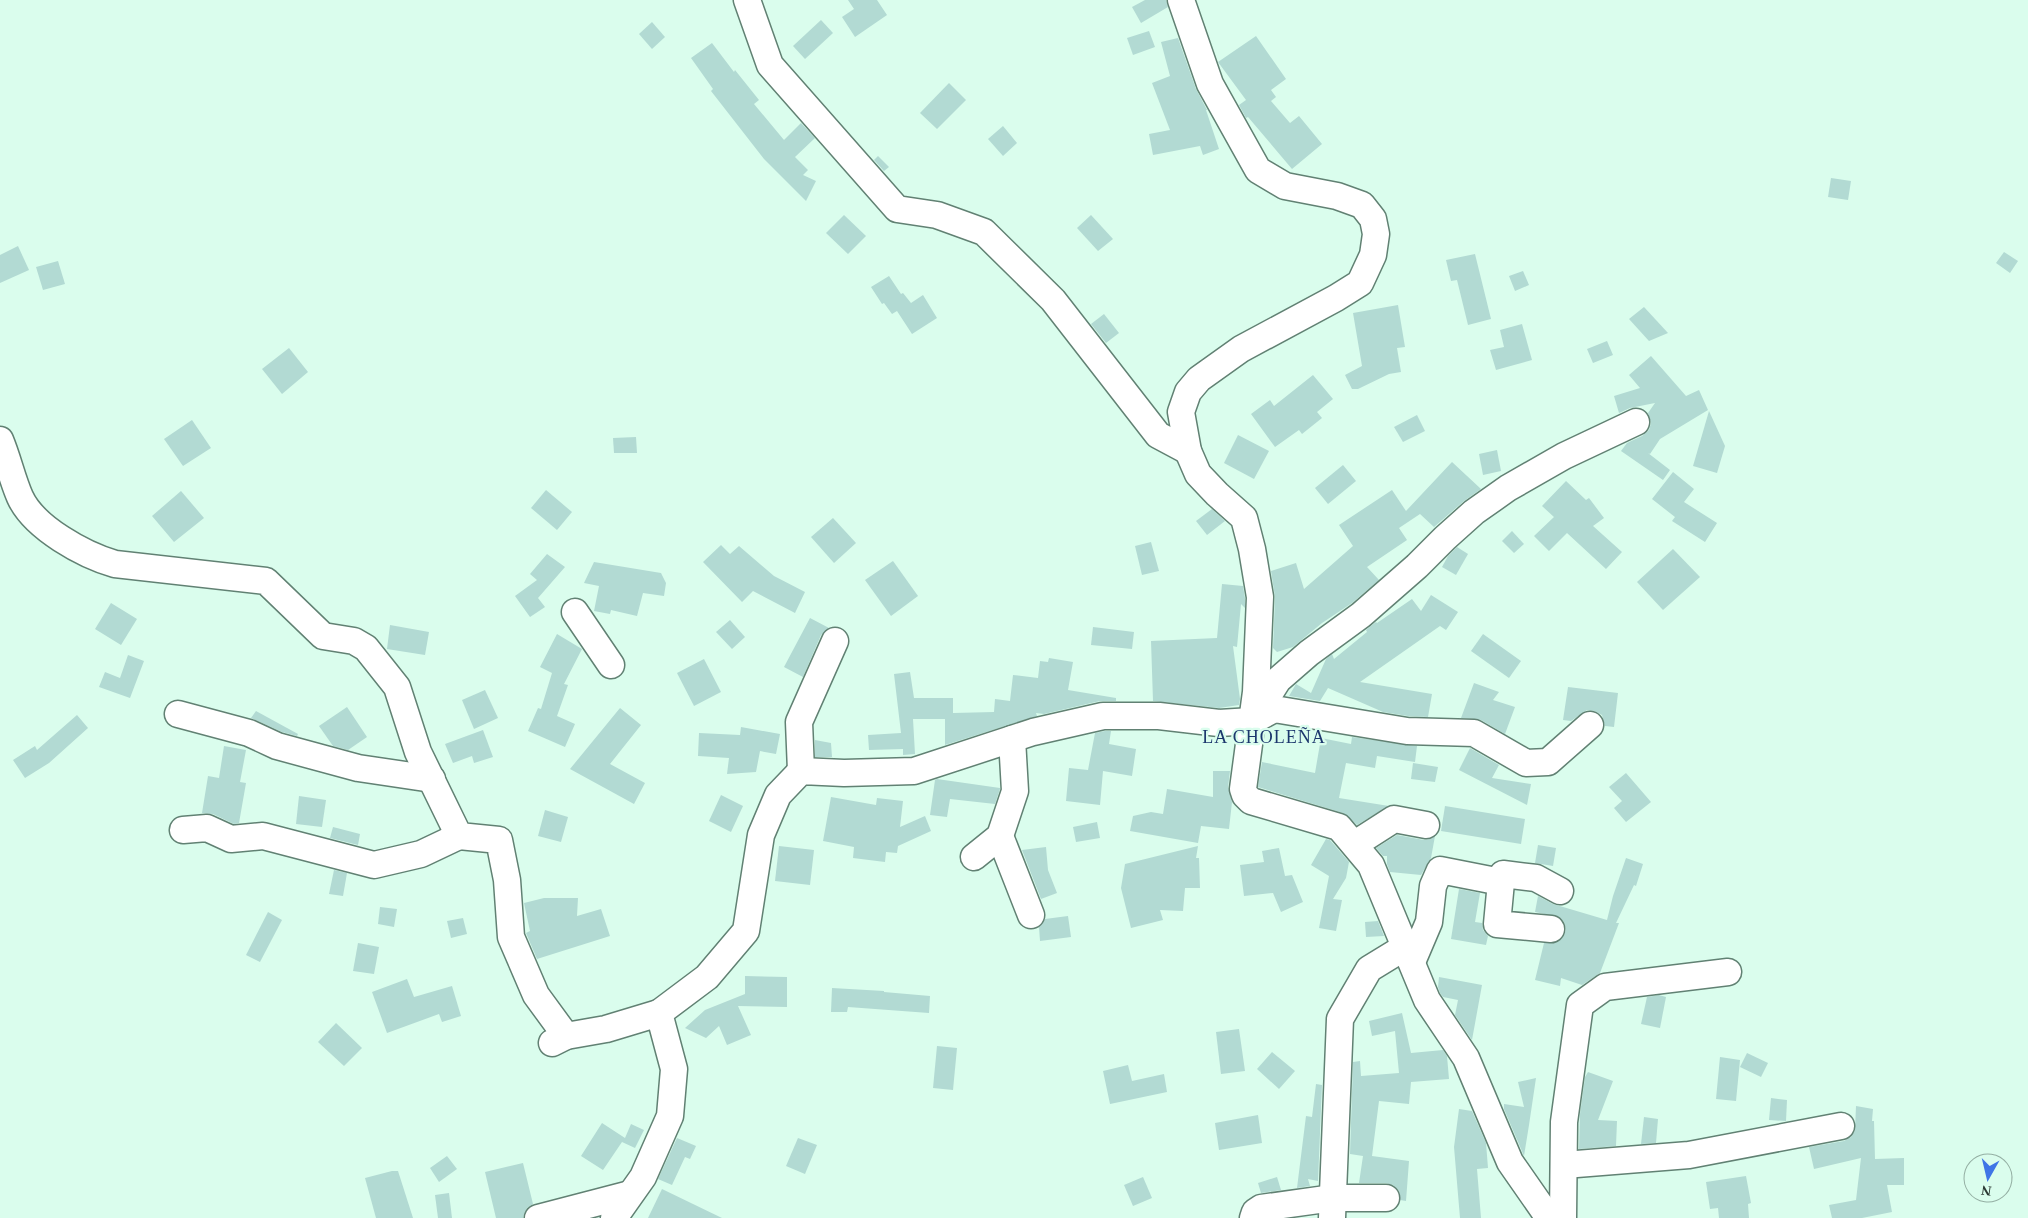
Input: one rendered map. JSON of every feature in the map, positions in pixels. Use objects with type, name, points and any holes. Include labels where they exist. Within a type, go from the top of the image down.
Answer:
[{"type":"street","points":[[747,0],[770,65],[897,209],[937,215],[984,232],[1053,300],[1158,435],[1188,451]]},
{"type":"street","points":[[1181,0],[1210,84],[1258,170],[1285,186],[1337,196],[1362,205],[1373,219],[1376,234],[1373,255],[1360,283],[1336,298],[1241,348],[1199,379],[1188,392],[1181,412],[1188,451],[1198,474],[1244,518],[1252,549],[1260,597],[1256,692],[1243,789],[1245,796],[1251,801],[1339,827],[1371,865],[1427,1000],[1466,1058],[1510,1162],[1549,1218]]},
{"type":"street","points":[[1252,721],[1278,680],[1309,653],[1361,615],[1474,512],[1508,488],[1564,456],[1636,422]]},
{"type":"street","points":[[0,440],[21,500],[37,520],[66,542],[96,559],[115,564],[266,581],[322,636],[354,641],[366,648],[397,687],[418,752],[460,836]]},
{"type":"street","points":[[575,612],[610,666]]},
{"type":"street","points":[[183,830],[207,828],[232,839],[246,836],[263,836],[374,865],[421,854],[460,836],[499,840],[507,880],[511,937],[536,996],[559,1040],[606,1029],[659,1013],[707,977],[746,931],[761,835],[778,795],[801,771],[800,722],[835,640]]},
{"type":"street","points":[[801,771],[844,773],[914,771],[1033,732],[1103,716],[1159,716],[1219,723],[1252,721],[1274,709],[1408,731],[1474,734],[1526,763],[1548,762],[1590,725]]},
{"type":"street","points":[[178,714],[249,733],[277,746],[358,768],[432,779]]},
{"type":"street","points":[[974,856],[1000,836],[1015,790],[1012,740]]},
{"type":"street","points":[[1355,844],[1394,819],[1426,824]]},
{"type":"street","points":[[1000,836],[1031,915]]},
{"type":"street","points":[[1332,1208],[1340,1019],[1369,968],[1408,954],[1429,922],[1433,886],[1440,870],[1501,882]]},
{"type":"street","points":[[1551,929],[1497,924],[1501,882],[1503,874],[1536,878],[1560,891]]},
{"type":"street","points":[[1563,1218],[1564,1122],[1580,1005],[1605,987],[1728,972]]},
{"type":"street","points":[[614,1218],[643,1177],[670,1116],[674,1070],[659,1013]]},
{"type":"street","points":[[1564,1165],[1689,1155],[1841,1126]]},
{"type":"street","points":[[538,1218],[630,1194]]},
{"type":"street","points":[[1253,1218],[1255,1212],[1261,1208],[1332,1208],[1386,1198]]},
{"type":"building","points":[[848,0],[877,0],[887,15],[855,37],[842,17],[854,9]]},
{"type":"building","points":[[1145,0],[1166,0],[1168,7],[1141,23],[1132,7]]},
{"type":"building","points":[[821,20],[833,33],[805,59],[793,46]]},
{"type":"building","points":[[652,22],[665,37],[652,49],[639,34]]},
{"type":"building","points":[[1149,31],[1155,47],[1133,55],[1127,38]]},
{"type":"building","points":[[1256,36],[1286,79],[1271,90],[1276,97],[1271,101],[1290,123],[1299,116],[1322,144],[1292,169],[1248,117],[1246,118],[1239,105],[1246,100],[1218,62]]},
{"type":"building","points":[[1178,38],[1196,89],[1207,110],[1219,149],[1203,155],[1200,146],[1153,155],[1149,134],[1170,130],[1152,83],[1170,76],[1161,42]]},
{"type":"building","points":[[712,43],[759,100],[754,104],[784,140],[801,123],[815,138],[795,157],[808,170],[803,175],[816,181],[806,201],[764,159],[711,91],[713,89],[691,58]]},
{"type":"building","points":[[949,83],[966,100],[937,129],[920,113]]},
{"type":"building","points":[[1003,126],[1017,143],[1003,156],[988,139]]},
{"type":"building","points":[[878,156],[889,167],[884,171],[874,160]]},
{"type":"building","points":[[1831,178],[1851,181],[1848,200],[1828,197]]},
{"type":"building","points":[[844,215],[866,236],[848,254],[826,233]]},
{"type":"building","points":[[1091,215],[1113,239],[1098,251],[1077,228]]},
{"type":"building","points":[[18,246],[29,270],[0,283],[0,255]]},
{"type":"building","points":[[2004,252],[2018,261],[2010,273],[1996,263]]},
{"type":"building","points":[[1475,254],[1491,319],[1468,325],[1457,280],[1451,281],[1446,260]]},
{"type":"building","points":[[58,261],[65,284],[43,290],[36,267]]},
{"type":"building","points":[[1523,271],[1529,285],[1515,291],[1509,276]]},
{"type":"building","points":[[889,276],[901,294],[903,293],[911,303],[923,295],[937,318],[912,334],[897,311],[892,314],[884,303],[882,304],[871,287]]},
{"type":"building","points":[[1398,305],[1405,347],[1397,348],[1401,372],[1389,374],[1358,389],[1352,389],[1345,375],[1362,366],[1353,313]]},
{"type":"building","points":[[1644,307],[1668,333],[1649,341],[1629,319]]},
{"type":"building","points":[[1104,314],[1119,333],[1106,343],[1091,324]]},
{"type":"building","points":[[1522,324],[1532,360],[1496,370],[1490,350],[1504,347],[1500,330]]},
{"type":"building","points":[[1607,341],[1613,355],[1593,363],[1587,349]]},
{"type":"building","points":[[289,348],[308,372],[282,394],[262,369]]},
{"type":"building","points":[[1651,356],[1686,396],[1699,390],[1708,410],[1660,439],[1650,454],[1648,453],[1670,470],[1663,480],[1621,451],[1627,443],[1642,436],[1649,430],[1651,423],[1648,413],[1655,403],[1630,408],[1619,413],[1614,396],[1640,388],[1629,375]]},
{"type":"building","points":[[1313,375],[1333,399],[1317,412],[1322,418],[1302,434],[1299,430],[1275,447],[1251,414],[1270,400],[1274,406]]},
{"type":"building","points":[[1709,411],[1725,446],[1717,473],[1693,466]]},
{"type":"building","points":[[1417,415],[1425,431],[1403,442],[1394,427]]},
{"type":"building","points":[[192,420],[211,448],[183,466],[164,439]]},
{"type":"building","points":[[1238,435],[1269,451],[1254,479],[1224,463]]},
{"type":"building","points":[[636,437],[637,453],[614,453],[613,438]]},
{"type":"building","points":[[1497,450],[1501,471],[1483,475],[1479,454]]},
{"type":"building","points":[[1452,462],[1481,489],[1434,527],[1420,514],[1399,528],[1407,540],[1367,567],[1379,580],[1352,603],[1322,623],[1293,647],[1277,652],[1273,648],[1275,597],[1271,571],[1296,563],[1304,589],[1353,546],[1339,525],[1392,490],[1406,511]]},
{"type":"building","points":[[1343,465],[1356,481],[1328,504],[1315,488]]},
{"type":"building","points":[[1673,472],[1694,489],[1684,502],[1717,523],[1705,542],[1672,521],[1675,517],[1652,499]]},
{"type":"building","points":[[1566,481],[1586,500],[1589,498],[1604,518],[1593,526],[1622,552],[1606,569],[1567,533],[1549,551],[1534,536],[1554,517],[1542,506]]},
{"type":"building","points":[[546,490],[572,512],[557,530],[531,508]]},
{"type":"building","points":[[181,491],[204,518],[174,542],[152,516]]},
{"type":"building","points":[[1212,509],[1225,521],[1207,535],[1196,521]]},
{"type":"building","points":[[833,518],[856,543],[834,563],[811,537]]},
{"type":"building","points":[[1512,531],[1524,544],[1514,553],[1502,541]]},
{"type":"building","points":[[1151,542],[1159,571],[1142,575],[1135,546]]},
{"type":"building","points":[[721,545],[730,554],[739,546],[774,576],[805,592],[795,613],[753,591],[742,602],[703,562]]},
{"type":"building","points":[[1457,547],[1468,554],[1456,575],[1442,567],[1448,556]]},
{"type":"building","points":[[1673,549],[1700,577],[1663,610],[1637,582]]},
{"type":"building","points":[[547,554],[565,567],[538,598],[545,607],[530,617],[515,596],[537,580],[530,574]]},
{"type":"building","points":[[893,561],[918,596],[891,616],[865,580]]},
{"type":"building","points":[[594,562],[661,573],[666,583],[664,596],[643,593],[637,616],[611,610],[610,614],[594,611],[599,586],[584,583]]},
{"type":"building","points":[[1222,584],[1243,586],[1245,598],[1245,608],[1241,604],[1237,647],[1233,646],[1240,699],[1239,705],[1219,708],[1153,701],[1151,641],[1217,638]]},
{"type":"building","points":[[1431,595],[1458,612],[1446,630],[1440,626],[1360,682],[1432,694],[1428,717],[1383,712],[1328,688],[1320,701],[1289,696],[1296,684],[1311,693],[1326,659],[1332,654],[1334,659],[1367,632],[1366,630],[1376,622],[1412,599],[1421,611]]},
{"type":"building","points":[[111,603],[137,619],[121,645],[95,629]]},
{"type":"building","points":[[810,618],[829,628],[821,635],[803,677],[784,667]]},
{"type":"building","points":[[730,620],[745,637],[732,649],[716,632]]},
{"type":"building","points":[[390,625],[429,632],[425,655],[387,649]]},
{"type":"building","points":[[1093,627],[1134,632],[1132,649],[1091,645]]},
{"type":"building","points":[[557,634],[582,649],[564,684],[568,685],[557,716],[575,724],[565,747],[528,731],[538,708],[541,709],[552,673],[540,667]]},
{"type":"building","points":[[1483,634],[1521,661],[1509,678],[1471,651]]},
{"type":"building","points":[[128,655],[144,661],[130,698],[99,687],[105,672],[120,678]]},
{"type":"building","points":[[1049,658],[1073,662],[1068,690],[1116,698],[1116,701],[1100,701],[1044,714],[1036,713],[1037,716],[945,745],[945,719],[913,719],[915,754],[903,755],[903,749],[869,750],[868,735],[901,733],[894,674],[910,672],[914,698],[953,698],[953,713],[994,712],[995,699],[1010,701],[1013,675],[1038,678],[1040,661],[1048,662]]},
{"type":"building","points":[[704,659],[721,692],[694,706],[677,673]]},
{"type":"building","points":[[1474,683],[1499,692],[1493,700],[1515,707],[1505,734],[1481,720],[1461,718]]},
{"type":"building","points":[[1568,687],[1618,693],[1614,727],[1605,726],[1602,715],[1587,710],[1571,721],[1563,720]]},
{"type":"building","points":[[485,690],[498,718],[474,729],[462,700]]},
{"type":"building","points":[[347,707],[367,737],[348,750],[333,746],[319,726]]},
{"type":"building","points":[[620,708],[641,725],[610,764],[645,783],[634,804],[570,769]]},
{"type":"building","points":[[256,711],[298,734],[297,736],[282,732],[251,718]]},
{"type":"building","points":[[77,715],[88,728],[49,763],[25,778],[13,760],[35,746],[37,750]]},
{"type":"building","points":[[741,727],[780,734],[776,754],[760,751],[756,772],[727,774],[729,758],[698,756],[699,733],[740,735]]},
{"type":"building","points":[[483,730],[493,757],[474,763],[472,756],[453,763],[445,744]]},
{"type":"building","points":[[1111,731],[1109,744],[1136,749],[1132,776],[1103,771],[1100,805],[1066,801],[1069,768],[1088,770],[1095,733]]},
{"type":"building","points":[[1352,737],[1417,746],[1415,762],[1377,756],[1375,768],[1346,763],[1339,798],[1389,806],[1357,825],[1343,813],[1258,787],[1262,762],[1315,773],[1321,738],[1351,744]]},
{"type":"building","points":[[815,740],[831,743],[832,757],[815,757]]},
{"type":"building","points":[[224,746],[246,750],[240,782],[246,783],[239,823],[234,824],[213,814],[202,813],[208,776],[219,778]]},
{"type":"building","points":[[1470,748],[1499,765],[1492,778],[1531,784],[1527,805],[1459,770]]},
{"type":"building","points":[[1413,763],[1438,767],[1435,782],[1411,779]]},
{"type":"building","points":[[1213,771],[1230,771],[1228,787],[1232,802],[1229,829],[1201,826],[1198,843],[1130,831],[1133,816],[1151,812],[1163,814],[1167,789],[1213,797]]},
{"type":"building","points":[[1626,773],[1651,802],[1626,822],[1614,808],[1622,801],[1609,787]]},
{"type":"building","points":[[935,780],[1000,789],[995,804],[950,799],[947,817],[930,815]]},
{"type":"building","points":[[721,795],[743,806],[731,832],[709,821]]},
{"type":"building","points":[[299,796],[326,800],[322,827],[296,824]]},
{"type":"building","points":[[831,797],[876,805],[877,798],[903,801],[900,827],[925,816],[931,831],[898,846],[897,853],[886,852],[885,862],[853,858],[854,847],[823,841]]},
{"type":"building","points":[[1445,806],[1525,819],[1521,844],[1441,831]]},
{"type":"building","points":[[545,810],[568,817],[561,842],[538,836]]},
{"type":"building","points":[[1097,822],[1100,838],[1076,842],[1073,827]]},
{"type":"building","points":[[333,827],[360,834],[358,845],[330,838]]},
{"type":"building","points":[[1397,835],[1424,840],[1435,836],[1431,858],[1421,875],[1390,872],[1387,856],[1383,856],[1376,848]]},
{"type":"building","points":[[1326,839],[1330,840],[1349,862],[1346,878],[1333,899],[1342,900],[1336,931],[1319,928],[1329,876],[1311,865]]},
{"type":"building","points":[[1538,845],[1556,848],[1553,866],[1535,863]]},
{"type":"building","points":[[779,846],[814,850],[810,885],[775,881]]},
{"type":"building","points":[[1198,846],[1196,858],[1199,858],[1200,888],[1185,888],[1183,911],[1160,910],[1163,920],[1131,928],[1121,888],[1125,864]]},
{"type":"building","points":[[1046,847],[1048,870],[1057,893],[1041,899],[1022,850]]},
{"type":"building","points":[[1279,848],[1285,876],[1292,875],[1303,902],[1281,912],[1273,893],[1244,896],[1240,865],[1264,862],[1262,851]]},
{"type":"building","points":[[1626,858],[1643,864],[1636,886],[1634,885],[1616,923],[1619,923],[1600,973],[1582,985],[1561,978],[1560,986],[1535,980],[1544,943],[1558,942],[1566,930],[1564,922],[1559,917],[1535,912],[1538,896],[1553,904],[1607,920]]},
{"type":"building","points":[[334,870],[347,873],[343,896],[329,894]]},
{"type":"building","points":[[1459,889],[1480,893],[1475,922],[1482,923],[1483,930],[1488,936],[1486,945],[1451,939]]},
{"type":"building","points":[[544,898],[578,898],[577,916],[601,909],[610,936],[537,959],[526,933],[530,931],[524,903]]},
{"type":"building","points":[[380,907],[397,909],[394,927],[378,924]]},
{"type":"building","points":[[268,912],[282,920],[260,962],[246,955]]},
{"type":"building","points":[[1068,916],[1071,937],[1040,941],[1039,927],[1045,919]]},
{"type":"building","points":[[463,918],[467,934],[451,938],[447,921]]},
{"type":"building","points":[[1378,921],[1384,936],[1366,937],[1365,922]]},
{"type":"building","points":[[358,943],[379,947],[374,974],[353,971]]},
{"type":"building","points":[[745,976],[787,977],[787,1007],[738,1006],[751,1035],[727,1045],[719,1026],[706,1038],[685,1028],[705,1010],[745,994]]},
{"type":"building","points":[[1439,977],[1482,985],[1472,1040],[1455,1015],[1458,1000],[1443,997],[1440,993],[1438,987]]},
{"type":"building","points":[[407,979],[414,997],[452,986],[461,1016],[442,1022],[439,1014],[387,1033],[372,992]]},
{"type":"building","points":[[832,988],[930,996],[929,1013],[848,1007],[847,1012],[831,1012]]},
{"type":"building","points":[[1659,995],[1666,997],[1660,1028],[1641,1024],[1647,997]]},
{"type":"building","points":[[1402,1013],[1411,1053],[1443,1050],[1447,1056],[1449,1079],[1411,1082],[1409,1104],[1379,1101],[1372,1156],[1409,1161],[1406,1201],[1400,1200],[1399,1191],[1393,1185],[1386,1183],[1359,1183],[1363,1156],[1350,1154],[1353,1062],[1360,1061],[1361,1076],[1399,1073],[1395,1031],[1372,1036],[1369,1021]]},
{"type":"building","points":[[336,1023],[362,1048],[344,1066],[318,1042]]},
{"type":"building","points":[[1239,1029],[1245,1071],[1221,1074],[1216,1032]]},
{"type":"building","points":[[937,1046],[957,1048],[953,1090],[933,1088]]},
{"type":"building","points":[[1272,1052],[1295,1071],[1279,1089],[1257,1069]]},
{"type":"building","points":[[1747,1053],[1768,1063],[1761,1077],[1740,1067]]},
{"type":"building","points":[[1720,1057],[1740,1060],[1736,1101],[1716,1099]]},
{"type":"building","points":[[1128,1065],[1132,1081],[1164,1074],[1167,1092],[1110,1104],[1103,1071]]},
{"type":"building","points":[[1588,1072],[1613,1081],[1598,1120],[1617,1121],[1616,1146],[1579,1149],[1580,1114],[1585,1077]]},
{"type":"building","points":[[1536,1078],[1524,1156],[1504,1109],[1504,1104],[1524,1107],[1518,1082]]},
{"type":"building","points":[[1316,1084],[1322,1085],[1318,1181],[1308,1179],[1310,1186],[1297,1188],[1306,1116],[1312,1117]]},
{"type":"building","points":[[1771,1098],[1787,1100],[1786,1121],[1769,1120]]},
{"type":"building","points":[[1856,1106],[1873,1109],[1875,1159],[1904,1158],[1904,1185],[1887,1185],[1892,1212],[1862,1218],[1832,1218],[1829,1205],[1856,1200],[1861,1158],[1814,1169],[1809,1147],[1844,1141],[1851,1137],[1855,1130]]},
{"type":"building","points":[[1459,1109],[1472,1111],[1486,1143],[1488,1168],[1477,1169],[1481,1218],[1460,1218],[1454,1147]]},
{"type":"building","points":[[1258,1115],[1262,1143],[1219,1150],[1215,1123]]},
{"type":"building","points":[[1644,1117],[1658,1119],[1656,1143],[1641,1144]]},
{"type":"building","points":[[602,1123],[625,1138],[631,1124],[644,1130],[635,1148],[622,1142],[624,1139],[603,1170],[581,1156]]},
{"type":"building","points":[[677,1138],[696,1146],[690,1159],[685,1157],[672,1185],[658,1179]]},
{"type":"building","points":[[798,1138],[817,1145],[805,1174],[786,1166]]},
{"type":"building","points":[[447,1156],[457,1169],[439,1182],[430,1168]]},
{"type":"building","points":[[523,1163],[533,1204],[527,1208],[523,1218],[496,1218],[485,1172]]},
{"type":"building","points":[[398,1171],[413,1218],[376,1218],[365,1178]]},
{"type":"building","points":[[1746,1176],[1751,1203],[1748,1204],[1749,1218],[1719,1218],[1718,1208],[1710,1209],[1706,1182]]},
{"type":"building","points":[[1143,1177],[1152,1198],[1133,1206],[1124,1185]]},
{"type":"building","points":[[1277,1177],[1281,1190],[1261,1193],[1258,1183]]},
{"type":"building","points":[[662,1189],[722,1218],[648,1218]]},
{"type":"building","points":[[449,1193],[452,1218],[438,1218],[435,1195]]},
{"type":"district","name":"LA CHOLEÑA","points":[[1264,737]]}]
